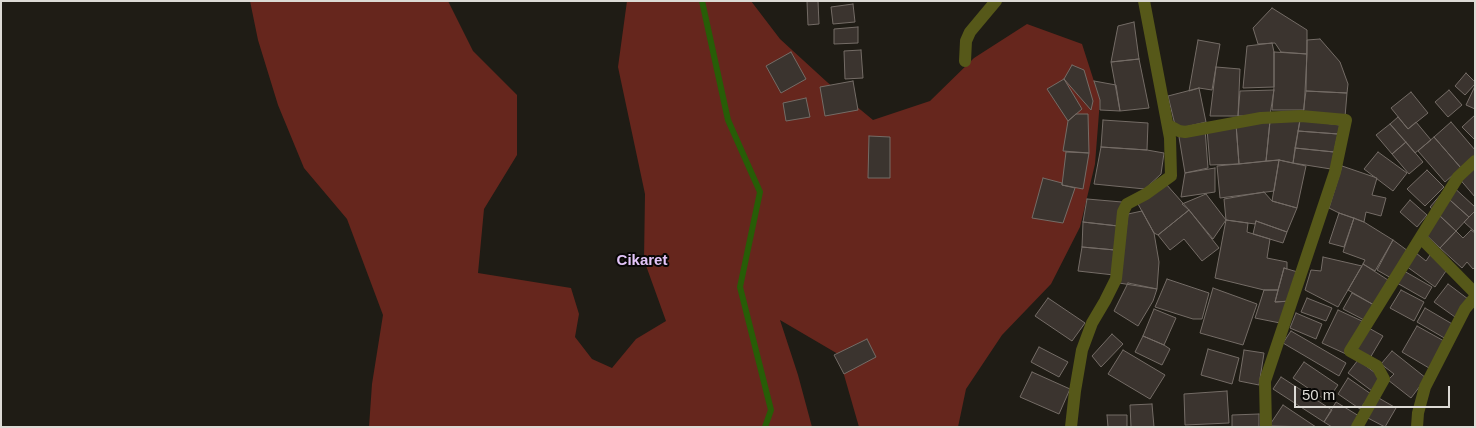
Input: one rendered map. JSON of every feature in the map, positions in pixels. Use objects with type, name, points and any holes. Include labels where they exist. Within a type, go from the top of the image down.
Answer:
[{"type":"street","points":[[966,61],[966,41],[970,32],[996,1]]},
{"type":"street","points":[[1071,427],[1082,350],[1092,323],[1116,279],[1123,212],[1127,204],[1146,194],[1171,176],[1171,148],[1168,125],[1144,1]]},
{"type":"street","points":[[1168,125],[1179,132],[1185,132],[1261,118],[1301,116],[1346,120],[1335,172],[1265,381],[1266,427]]},
{"type":"street","points":[[1357,427],[1384,379],[1377,366],[1350,351],[1458,177],[1475,161]]},
{"type":"street","points":[[1417,427],[1418,413],[1425,386],[1464,309],[1475,295],[1421,238]]},
{"type":"shaded area","points":[[250,1],[448,1],[473,51],[517,95],[517,155],[484,209],[478,273],[571,288],[579,314],[575,337],[592,359],[612,368],[636,339],[666,321],[644,260],[645,194],[618,67],[627,1],[751,1],[780,39],[827,82],[873,120],[930,101],[974,58],[1027,24],[1082,44],[1100,100],[1095,164],[1080,227],[1051,284],[1002,335],[966,389],[958,427],[859,427],[838,354],[780,320],[812,427],[369,427],[372,384],[383,315],[347,219],[304,168],[278,105],[258,40]]},
{"type":"building","points":[[807,1],[818,1],[819,24],[808,25]]},
{"type":"building","points":[[853,4],[855,22],[833,24],[831,7]]},
{"type":"building","points":[[1272,8],[1307,30],[1307,54],[1281,52],[1275,43],[1258,44],[1253,28]]},
{"type":"building","points":[[1134,22],[1139,59],[1111,62],[1118,26]]},
{"type":"building","points":[[858,27],[858,43],[834,44],[834,29]]},
{"type":"building","points":[[1320,39],[1340,62],[1348,84],[1347,93],[1306,91],[1307,40]]},
{"type":"building","points":[[1198,40],[1220,44],[1212,90],[1199,88],[1189,91]]},
{"type":"building","points":[[1272,43],[1274,52],[1274,87],[1243,88],[1247,46]]},
{"type":"building","points":[[861,50],[863,78],[845,79],[844,51]]},
{"type":"building","points":[[791,52],[806,79],[781,93],[766,66]]},
{"type":"building","points":[[1274,52],[1307,54],[1304,110],[1272,110]]},
{"type":"building","points":[[1139,59],[1149,108],[1120,111],[1111,62]]},
{"type":"building","points":[[1072,65],[1084,70],[1093,101],[1091,110],[1064,79]]},
{"type":"building","points":[[1216,67],[1240,69],[1238,116],[1210,116]]},
{"type":"building","points":[[1466,73],[1475,84],[1465,95],[1455,86]]},
{"type":"building","points":[[1064,79],[1082,109],[1068,121],[1047,89]]},
{"type":"building","points":[[853,81],[858,110],[825,116],[820,87]]},
{"type":"building","points":[[1094,81],[1116,85],[1120,111],[1100,110],[1100,100]]},
{"type":"building","points":[[1475,86],[1475,109],[1466,105]]},
{"type":"building","points":[[1199,88],[1206,122],[1177,129],[1168,96]]},
{"type":"building","points":[[1274,90],[1270,115],[1238,116],[1240,91]]},
{"type":"building","points":[[1449,90],[1462,105],[1448,117],[1435,102]]},
{"type":"building","points":[[1306,91],[1347,93],[1345,117],[1303,113]]},
{"type":"building","points":[[1411,92],[1428,113],[1408,129],[1391,108]]},
{"type":"building","points":[[806,98],[810,117],[786,121],[783,103]]},
{"type":"building","points":[[1076,114],[1088,114],[1089,153],[1063,151],[1068,121]]},
{"type":"building","points":[[1475,115],[1475,140],[1462,127]]},
{"type":"building","points":[[1398,117],[1408,129],[1416,122],[1431,140],[1415,153],[1390,124]]},
{"type":"building","points":[[1103,120],[1148,123],[1147,150],[1101,147]]},
{"type":"building","points":[[1300,120],[1340,125],[1338,134],[1298,131]]},
{"type":"building","points":[[1300,120],[1293,163],[1279,160],[1266,161],[1270,121]]},
{"type":"building","points":[[1270,121],[1266,161],[1239,164],[1236,124]]},
{"type":"building","points":[[1451,122],[1475,150],[1475,156],[1461,168],[1434,137]]},
{"type":"building","points":[[1236,124],[1239,164],[1210,165],[1207,129]]},
{"type":"building","points":[[1390,124],[1406,142],[1392,154],[1376,135]]},
{"type":"building","points":[[1205,129],[1208,168],[1185,173],[1179,137]]},
{"type":"building","points":[[1298,131],[1338,134],[1334,152],[1295,148]]},
{"type":"building","points":[[869,136],[890,137],[890,178],[868,178]]},
{"type":"building","points":[[1434,137],[1461,168],[1445,182],[1418,151]]},
{"type":"building","points":[[1406,142],[1423,162],[1409,174],[1392,154]]},
{"type":"building","points":[[1101,147],[1164,153],[1161,174],[1145,189],[1094,184]]},
{"type":"building","points":[[1295,148],[1334,152],[1331,169],[1293,163]]},
{"type":"building","points":[[1066,152],[1089,153],[1083,189],[1062,185]]},
{"type":"building","points":[[1378,152],[1407,173],[1393,191],[1364,169]]},
{"type":"building","points":[[1279,160],[1306,166],[1297,208],[1272,201]]},
{"type":"building","points":[[1279,160],[1274,191],[1220,198],[1217,166]]},
{"type":"building","points":[[1475,163],[1475,197],[1458,177]]},
{"type":"building","points":[[1342,166],[1377,178],[1372,195],[1386,198],[1381,216],[1366,212],[1364,222],[1329,208]]},
{"type":"building","points":[[1215,168],[1215,192],[1181,197],[1185,173]]},
{"type":"building","points":[[1427,170],[1444,187],[1425,206],[1407,189]]},
{"type":"building","points":[[1043,178],[1075,188],[1063,223],[1032,218]]},
{"type":"building","points":[[1166,184],[1189,210],[1158,235],[1154,233],[1138,204]]},
{"type":"building","points":[[1450,184],[1475,207],[1475,211],[1469,217],[1442,193]]},
{"type":"building","points":[[1264,192],[1272,201],[1297,208],[1287,232],[1256,221],[1255,224],[1226,220],[1224,199]]},
{"type":"building","points":[[1442,193],[1469,217],[1456,231],[1430,207]]},
{"type":"building","points":[[1206,194],[1226,220],[1213,239],[1182,204]]},
{"type":"building","points":[[1087,199],[1122,202],[1118,226],[1083,222]]},
{"type":"building","points":[[1410,200],[1427,215],[1417,227],[1400,212]]},
{"type":"building","points":[[1189,210],[1219,248],[1202,261],[1184,239],[1170,250],[1158,235]]},
{"type":"building","points":[[1142,211],[1154,233],[1159,262],[1157,289],[1119,283],[1128,214]]},
{"type":"building","points":[[1475,211],[1475,232],[1464,222]]},
{"type":"building","points":[[1339,213],[1354,218],[1344,247],[1329,243]]},
{"type":"building","points":[[1437,213],[1456,231],[1440,248],[1421,230]]},
{"type":"building","points":[[1354,218],[1393,240],[1375,271],[1363,264],[1365,260],[1343,252]]},
{"type":"building","points":[[1226,220],[1248,223],[1247,232],[1270,239],[1267,258],[1287,262],[1287,269],[1284,268],[1278,290],[1264,290],[1215,278]]},
{"type":"building","points":[[1256,221],[1287,232],[1283,243],[1253,234]]},
{"type":"building","points":[[1083,222],[1118,226],[1115,250],[1082,247]]},
{"type":"building","points":[[1471,230],[1475,233],[1475,267],[1473,269],[1467,262],[1462,268],[1440,248],[1456,231],[1463,238]]},
{"type":"building","points":[[1393,240],[1408,251],[1391,278],[1377,270]]},
{"type":"building","points":[[1082,247],[1115,250],[1114,275],[1078,271]]},
{"type":"building","points":[[1416,253],[1426,261],[1430,255],[1448,268],[1435,287],[1406,266]]},
{"type":"building","points":[[1323,257],[1362,266],[1338,307],[1305,290],[1311,270],[1321,271]]},
{"type":"building","points":[[1363,264],[1388,280],[1374,305],[1348,290]]},
{"type":"building","points":[[1284,268],[1301,273],[1292,301],[1275,302]]},
{"type":"building","points":[[1404,271],[1432,287],[1425,299],[1397,283]]},
{"type":"building","points":[[1167,279],[1209,293],[1202,319],[1193,319],[1155,307]]},
{"type":"building","points":[[1128,283],[1157,289],[1153,301],[1138,326],[1114,311]]},
{"type":"building","points":[[1448,284],[1468,299],[1455,317],[1434,302]]},
{"type":"building","points":[[1213,288],[1257,304],[1243,345],[1200,333]]},
{"type":"building","points":[[1264,290],[1278,290],[1275,302],[1290,301],[1280,323],[1255,318]]},
{"type":"building","points":[[1401,290],[1424,302],[1414,321],[1390,308]]},
{"type":"building","points":[[1352,293],[1374,305],[1366,321],[1343,309]]},
{"type":"building","points":[[1048,298],[1085,323],[1072,341],[1035,316]]},
{"type":"building","points":[[1307,298],[1332,308],[1326,321],[1301,312]]},
{"type":"building","points":[[1425,308],[1454,325],[1446,339],[1417,322]]},
{"type":"building","points":[[1154,309],[1176,318],[1164,345],[1143,336]]},
{"type":"building","points":[[1338,310],[1362,321],[1346,354],[1322,343]]},
{"type":"building","points":[[1296,313],[1322,324],[1316,339],[1290,328]]},
{"type":"building","points":[[1417,326],[1444,341],[1429,368],[1402,352]]},
{"type":"building","points":[[1367,327],[1383,336],[1370,358],[1354,349]]},
{"type":"building","points":[[1291,331],[1346,363],[1339,376],[1283,343]]},
{"type":"building","points":[[1112,334],[1123,344],[1101,367],[1092,356]]},
{"type":"building","points":[[1143,336],[1170,349],[1162,365],[1135,352]]},
{"type":"building","points":[[867,339],[876,357],[844,374],[834,355]]},
{"type":"building","points":[[1039,347],[1068,362],[1059,377],[1031,362]]},
{"type":"building","points":[[1208,349],[1239,358],[1232,384],[1201,375]]},
{"type":"building","points":[[1123,350],[1165,375],[1150,399],[1108,374]]},
{"type":"building","points":[[1244,350],[1264,353],[1259,385],[1239,381]]},
{"type":"building","points":[[1392,351],[1426,378],[1411,398],[1388,380],[1394,374],[1381,364]]},
{"type":"building","points":[[1358,360],[1382,378],[1372,391],[1348,373]]},
{"type":"building","points":[[1304,362],[1338,385],[1327,401],[1293,378]]},
{"type":"building","points":[[1032,372],[1070,389],[1059,414],[1020,397]]},
{"type":"building","points":[[1281,377],[1332,410],[1324,422],[1273,389]]},
{"type":"building","points":[[1348,378],[1371,394],[1360,409],[1338,394]]},
{"type":"building","points":[[1227,391],[1229,423],[1185,425],[1184,394]]},
{"type":"building","points":[[1377,397],[1396,408],[1385,427],[1366,417]]},
{"type":"building","points":[[1336,402],[1359,416],[1353,427],[1332,427],[1324,422]]},
{"type":"building","points":[[1152,404],[1154,427],[1131,427],[1130,405]]},
{"type":"building","points":[[1283,405],[1316,427],[1269,426]]},
{"type":"building","points":[[1259,414],[1259,427],[1232,427],[1232,415]]},
{"type":"building","points":[[1107,415],[1127,415],[1127,427],[1108,427]]},
{"type":"waterway","points":[[702,1],[728,120],[760,192],[740,287],[771,410],[765,427]]},
{"type":"district","name":"Cikaret","points":[[642,261]]}]
